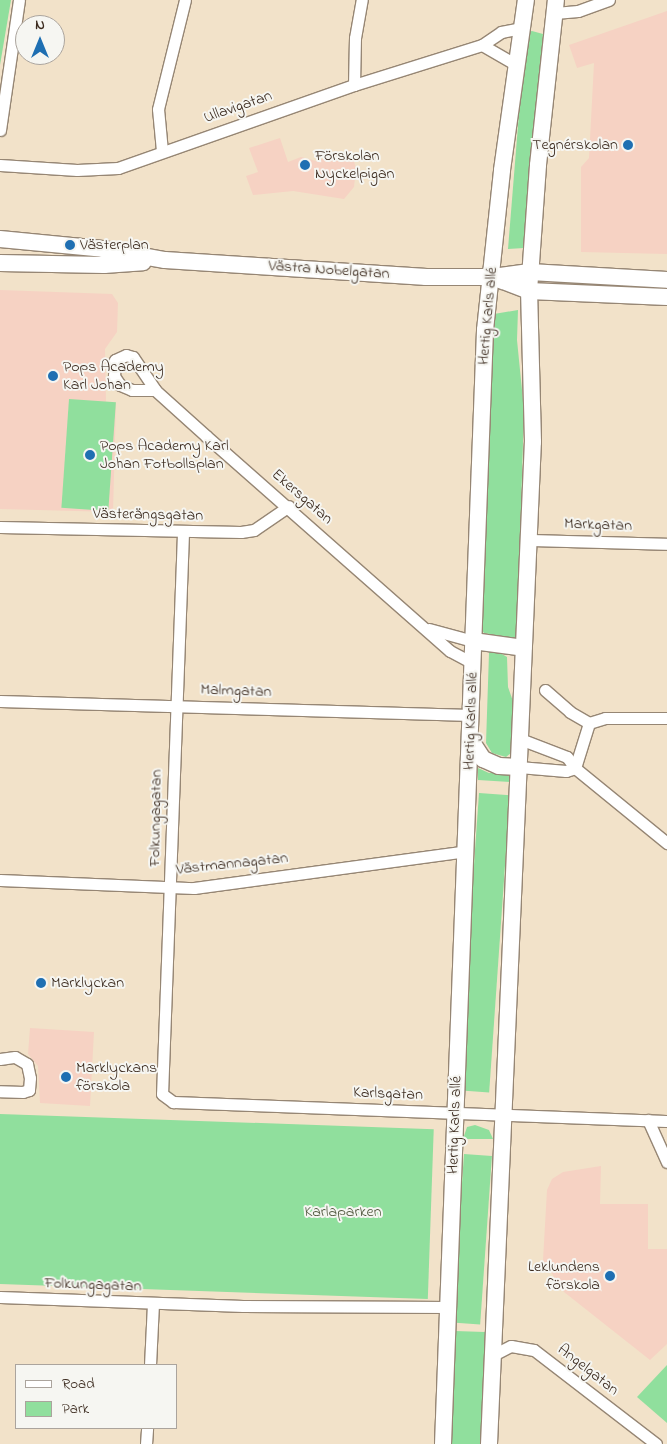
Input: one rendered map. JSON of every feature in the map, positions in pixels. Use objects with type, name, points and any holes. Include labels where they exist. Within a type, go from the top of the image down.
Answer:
[{"type":"main road","name":"Hertig Karls allé","points":[[442,1444],[485,330],[493,277],[502,170],[526,0]]},
{"type":"main road","points":[[489,1444],[533,442],[529,291],[556,6]]},
{"type":"main road","name":"Västra Nobelgatan","points":[[0,239],[103,249],[165,260],[426,276],[493,277]]},
{"type":"main road","name":"Västra Nobelgatan","points":[[0,263],[104,265],[165,260]]},
{"type":"main road","points":[[493,277],[530,272],[667,280]]},
{"type":"main road","points":[[493,277],[529,291],[667,298]]},
{"type":"main road","points":[[473,641],[524,648]]},
{"type":"main road","points":[[470,739],[483,758],[499,766],[519,767]]},
{"type":"street","points":[[0,130],[19,0]]},
{"type":"street","points":[[162,151],[158,110],[185,0]]},
{"type":"street","points":[[354,85],[355,38],[362,0]]},
{"type":"street","points":[[556,6],[578,11],[609,0]]},
{"type":"street","name":"Ullavigatan","points":[[0,165],[100,170],[118,168],[354,85],[482,45],[501,32],[521,28]]},
{"type":"street","points":[[482,45],[516,65]]},
{"type":"street","name":"Ekersgatan","points":[[156,390],[429,629],[450,651],[472,663]]},
{"type":"street","name":"Västerängsgatan","points":[[0,527],[182,533],[254,530],[289,506]]},
{"type":"street","name":"Folkungagatan","points":[[169,1100],[161,1088],[168,900],[171,887],[174,706],[182,533]]},
{"type":"street","name":"Markgatan","points":[[528,540],[667,544]]},
{"type":"street","name":"Ekersgatan","points":[[429,629],[473,641]]},
{"type":"street","points":[[544,690],[589,724]]},
{"type":"street","name":"Malmgatan","points":[[0,701],[471,715]]},
{"type":"street","points":[[589,724],[605,718],[667,718]]},
{"type":"street","points":[[575,768],[589,724]]},
{"type":"street","points":[[520,739],[567,757],[575,768],[667,843]]},
{"type":"street","points":[[519,767],[566,771],[575,768]]},
{"type":"street","name":"Västmannagatan","points":[[0,880],[194,888],[466,851]]},
{"type":"street","points":[[0,1060],[15,1057],[27,1064],[30,1078],[29,1090],[23,1092],[0,1091]]},
{"type":"street","name":"Karlsgatan","points":[[169,1100],[667,1121]]},
{"type":"street","points":[[648,1120],[667,1162]]},
{"type":"street","name":"Folkungagatan","points":[[0,1297],[153,1303],[150,1364]]},
{"type":"street","points":[[153,1303],[448,1308]]},
{"type":"street","name":"Angelgatan","points":[[493,1355],[511,1346],[534,1350],[656,1444]]},
{"type":"street","points":[[146,1444],[147,1429]]},
{"type":"shaded area","name":"Tegnérskolan","points":[[667,11],[667,254],[581,252],[581,167],[589,158],[594,63],[577,68],[569,45]]},
{"type":"shaded area","name":"Förskolan Nyckelpigan","points":[[280,138],[288,162],[301,157],[316,161],[351,150],[356,169],[354,187],[344,199],[293,191],[253,195],[246,176],[258,172],[249,148]]},
{"type":"shaded area","name":"Pops Academy Karl Johan","points":[[0,290],[112,294],[118,303],[117,332],[105,349],[106,402],[116,402],[113,512],[0,509]]},
{"type":"shaded area","name":"Marklyckans förskola","points":[[30,1028],[94,1032],[90,1106],[40,1103],[38,1066],[28,1054]]},
{"type":"shaded area","name":"Leklundens förskola","points":[[601,1166],[600,1204],[648,1204],[648,1249],[667,1249],[667,1344],[650,1360],[564,1292],[543,1260],[547,1190],[552,1179],[563,1172]]},
{"type":"green space","points":[[0,0],[11,0],[0,65]]},
{"type":"green space","points":[[532,31],[543,34],[539,110],[524,248],[508,249],[523,64],[528,32]]},
{"type":"green space","points":[[518,310],[517,340],[524,410],[517,639],[484,633],[481,629],[494,314]]},
{"type":"green space","name":"Pops Academy Karl Johan Fotbollsplan","points":[[69,399],[116,402],[108,511],[61,508]]},
{"type":"green space","points":[[493,649],[507,657],[508,687],[515,707],[511,753],[506,757],[492,753],[486,743],[489,653]]},
{"type":"green space","points":[[478,768],[489,773],[511,773],[511,782],[478,780]]},
{"type":"green space","points":[[479,793],[510,795],[489,1092],[458,1090]]},
{"type":"green space","name":"Karlaparken","points":[[0,1114],[434,1129],[428,1299],[0,1284]]},
{"type":"green space","points":[[475,1125],[489,1130],[493,1139],[463,1139],[467,1127]]},
{"type":"green space","points":[[464,1154],[492,1156],[480,1325],[452,1323]]},
{"type":"green space","points":[[455,1331],[485,1332],[481,1444],[451,1444]]},
{"type":"green space","points":[[667,1365],[667,1423],[637,1397]]},
{"type":"place","name":"Tegnérskolan","points":[[628,145]]},
{"type":"place","name":"Förskolan Nyckelpigan","points":[[305,165]]},
{"type":"place","name":"Västerplan","points":[[70,245]]},
{"type":"place","name":"Pops Academy Karl Johan","points":[[53,376]]},
{"type":"place","name":"Pops Academy Karl Johan Fotbollsplan","points":[[90,455]]},
{"type":"place","name":"Marklyckan","points":[[41,983]]},
{"type":"place","name":"Marklyckans förskola","points":[[66,1077]]},
{"type":"place","name":"Leklundens förskola","points":[[610,1276]]}]
